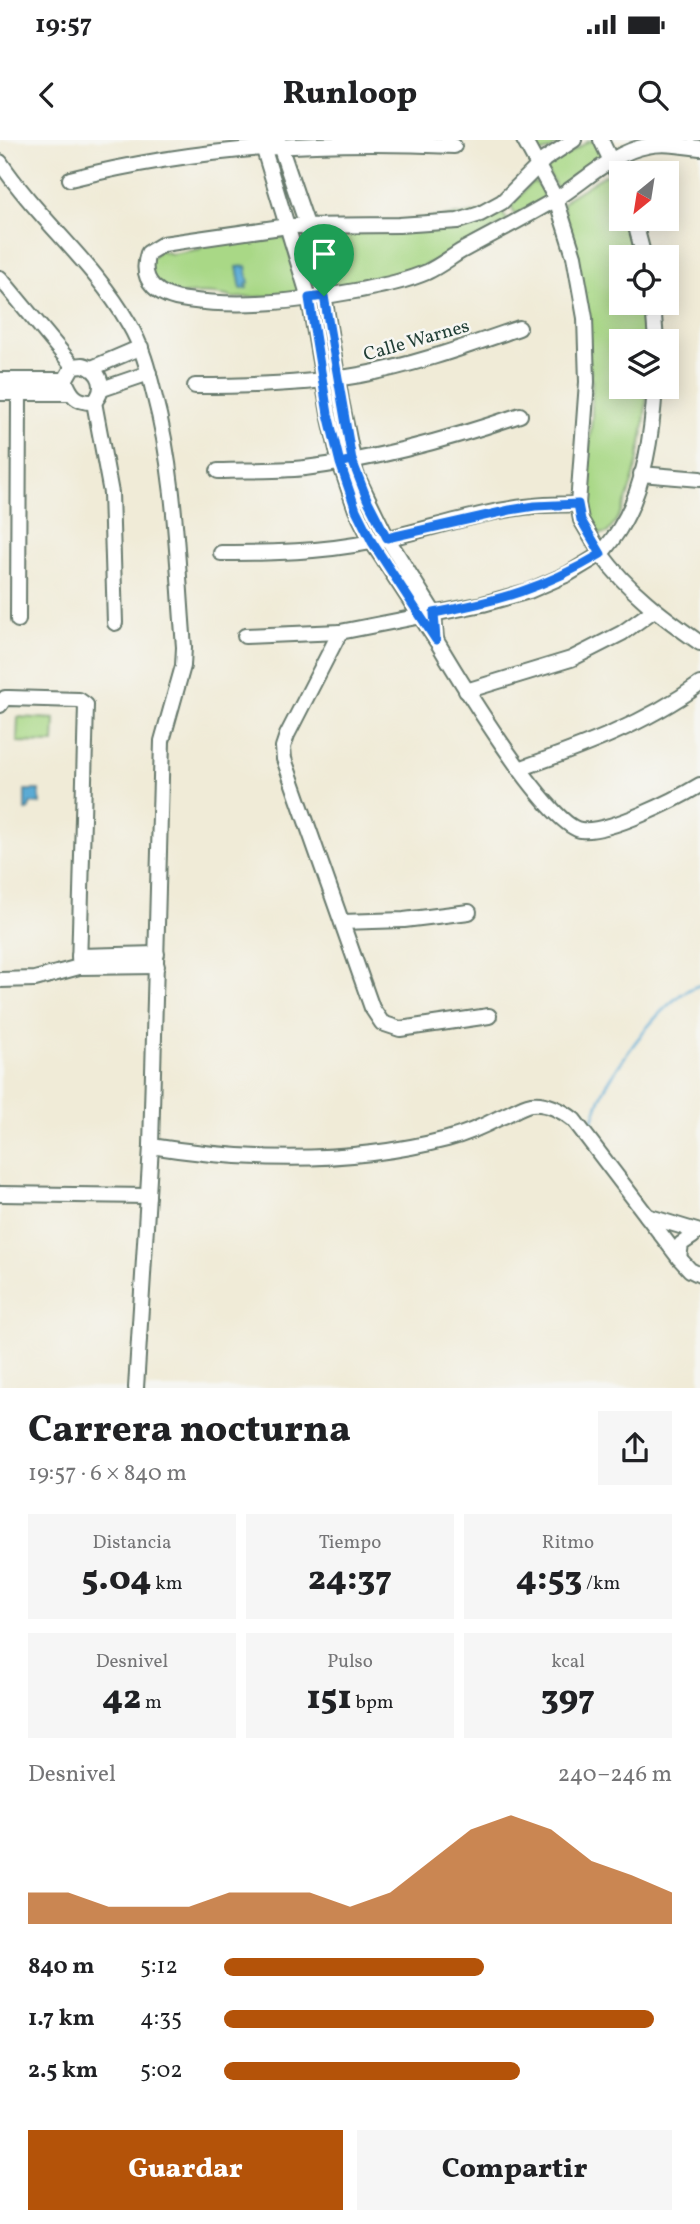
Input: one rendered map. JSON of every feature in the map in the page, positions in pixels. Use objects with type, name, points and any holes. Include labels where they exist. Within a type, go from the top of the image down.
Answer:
[{"type":"street","points":[[524,140],[556,199],[574,256],[585,318],[587,382],[578,504],[581,520],[601,554],[628,587],[654,610],[700,643]]},
{"type":"street","points":[[574,140],[545,159],[509,196],[480,214],[458,221],[399,225],[288,226],[163,244],[148,253],[144,265],[148,278],[157,291],[171,298],[208,303],[246,304],[309,298],[398,283],[428,271],[556,199],[609,163]]},
{"type":"street","points":[[601,140],[612,161],[648,145],[700,148]]},
{"type":"street","points":[[279,142],[307,225],[324,296],[331,379],[328,414],[346,461],[387,538],[434,613],[436,640]]},
{"type":"street","points":[[70,179],[148,162],[262,143],[367,142],[454,146]]},
{"type":"street","points":[[262,143],[331,379]]},
{"type":"street","points":[[0,162],[111,296],[141,347],[163,428],[170,478],[184,647],[183,666],[162,741],[152,1146],[136,1388]]},
{"type":"street","points":[[509,196],[507,210],[520,219]]},
{"type":"street","points":[[0,278],[73,366]]},
{"type":"street","name":"Calle Warnes","points":[[195,386],[244,386],[331,379],[395,368],[519,328]]},
{"type":"street","points":[[92,368],[141,347]]},
{"type":"street","points":[[73,366],[92,368],[100,379],[101,395],[94,402],[85,403],[76,399],[68,387],[73,366]]},
{"type":"street","points":[[102,389],[149,373]]},
{"type":"street","points":[[0,380],[68,387]]},
{"type":"street","points":[[0,393],[68,387]]},
{"type":"street","points":[[18,620],[19,393]]},
{"type":"street","points":[[245,636],[340,632],[483,604],[529,591],[568,574],[601,554],[630,509],[641,474],[654,399]]},
{"type":"street","points":[[94,402],[111,493],[115,623]]},
{"type":"street","points":[[218,471],[302,468],[346,461],[416,447],[520,415]]},
{"type":"street","points":[[346,461],[356,510],[372,542],[519,769],[566,824],[578,830],[607,826],[677,799],[700,785]]},
{"type":"street","points":[[641,474],[700,479]]},
{"type":"street","points":[[221,553],[282,553],[372,542],[510,510],[578,504]]},
{"type":"street","points":[[466,691],[571,659],[622,633],[654,610]]},
{"type":"street","points":[[340,632],[287,735],[283,747],[284,759],[372,1008],[382,1023],[400,1029],[489,1016]]},
{"type":"street","points":[[519,769],[625,729],[678,700],[700,684]]},
{"type":"street","points":[[0,705],[5,698],[9,698],[79,700],[86,705],[79,961]]},
{"type":"street","points":[[342,922],[404,920],[469,912]]},
{"type":"street","points":[[0,980],[34,979],[79,961],[157,960]]},
{"type":"street","points":[[152,1146],[195,1153],[284,1159],[337,1157],[447,1139],[533,1104],[563,1111],[574,1120],[679,1258],[690,1270],[700,1275]]},
{"type":"street","points":[[0,1194],[148,1196]]},
{"type":"street","points":[[647,1216],[698,1235]]},
{"type":"street","points":[[657,1230],[670,1228],[698,1235]]},
{"type":"street","points":[[679,1258],[681,1244],[698,1235]]},
{"type":"green space","points":[[530,140],[563,140],[550,150],[539,153]]},
{"type":"green space","points":[[589,141],[595,141],[604,158],[561,189],[557,188],[547,171],[548,167]]},
{"type":"green space","points":[[605,175],[609,176],[609,231],[629,231],[633,245],[609,245],[609,315],[644,315],[646,329],[609,329],[609,399],[646,399],[641,443],[631,485],[616,521],[607,533],[598,534],[591,529],[583,508],[592,417],[592,381],[563,204]]},
{"type":"green space","points":[[535,182],[542,189],[544,199],[515,215],[511,206],[530,184]]},
{"type":"green space","points":[[500,210],[508,221],[439,259],[409,272],[332,290],[327,284],[315,238],[319,231]]},
{"type":"green space","points":[[277,235],[286,239],[300,289],[295,295],[233,298],[198,293],[176,295],[152,278],[150,259],[160,250],[171,254],[200,249],[204,244]]},
{"type":"green space","points":[[18,717],[55,719],[54,743],[17,742]]},
{"type":"water","points":[[246,266],[249,283],[246,284],[247,288],[241,289],[237,267]]},
{"type":"water","points":[[25,790],[39,790],[40,804],[31,803],[28,810],[25,810]]},
{"type":"waterway","points":[[591,1124],[605,1088],[646,1029],[673,1001],[700,985]]},
{"type":"route","points":[[324,296],[309,298],[328,414],[340,463],[352,460],[367,499],[387,538],[510,510],[578,504],[581,520],[601,554],[568,574],[529,591],[483,604],[434,613],[436,640],[372,542],[356,510],[340,463],[352,460],[324,296]]}]
